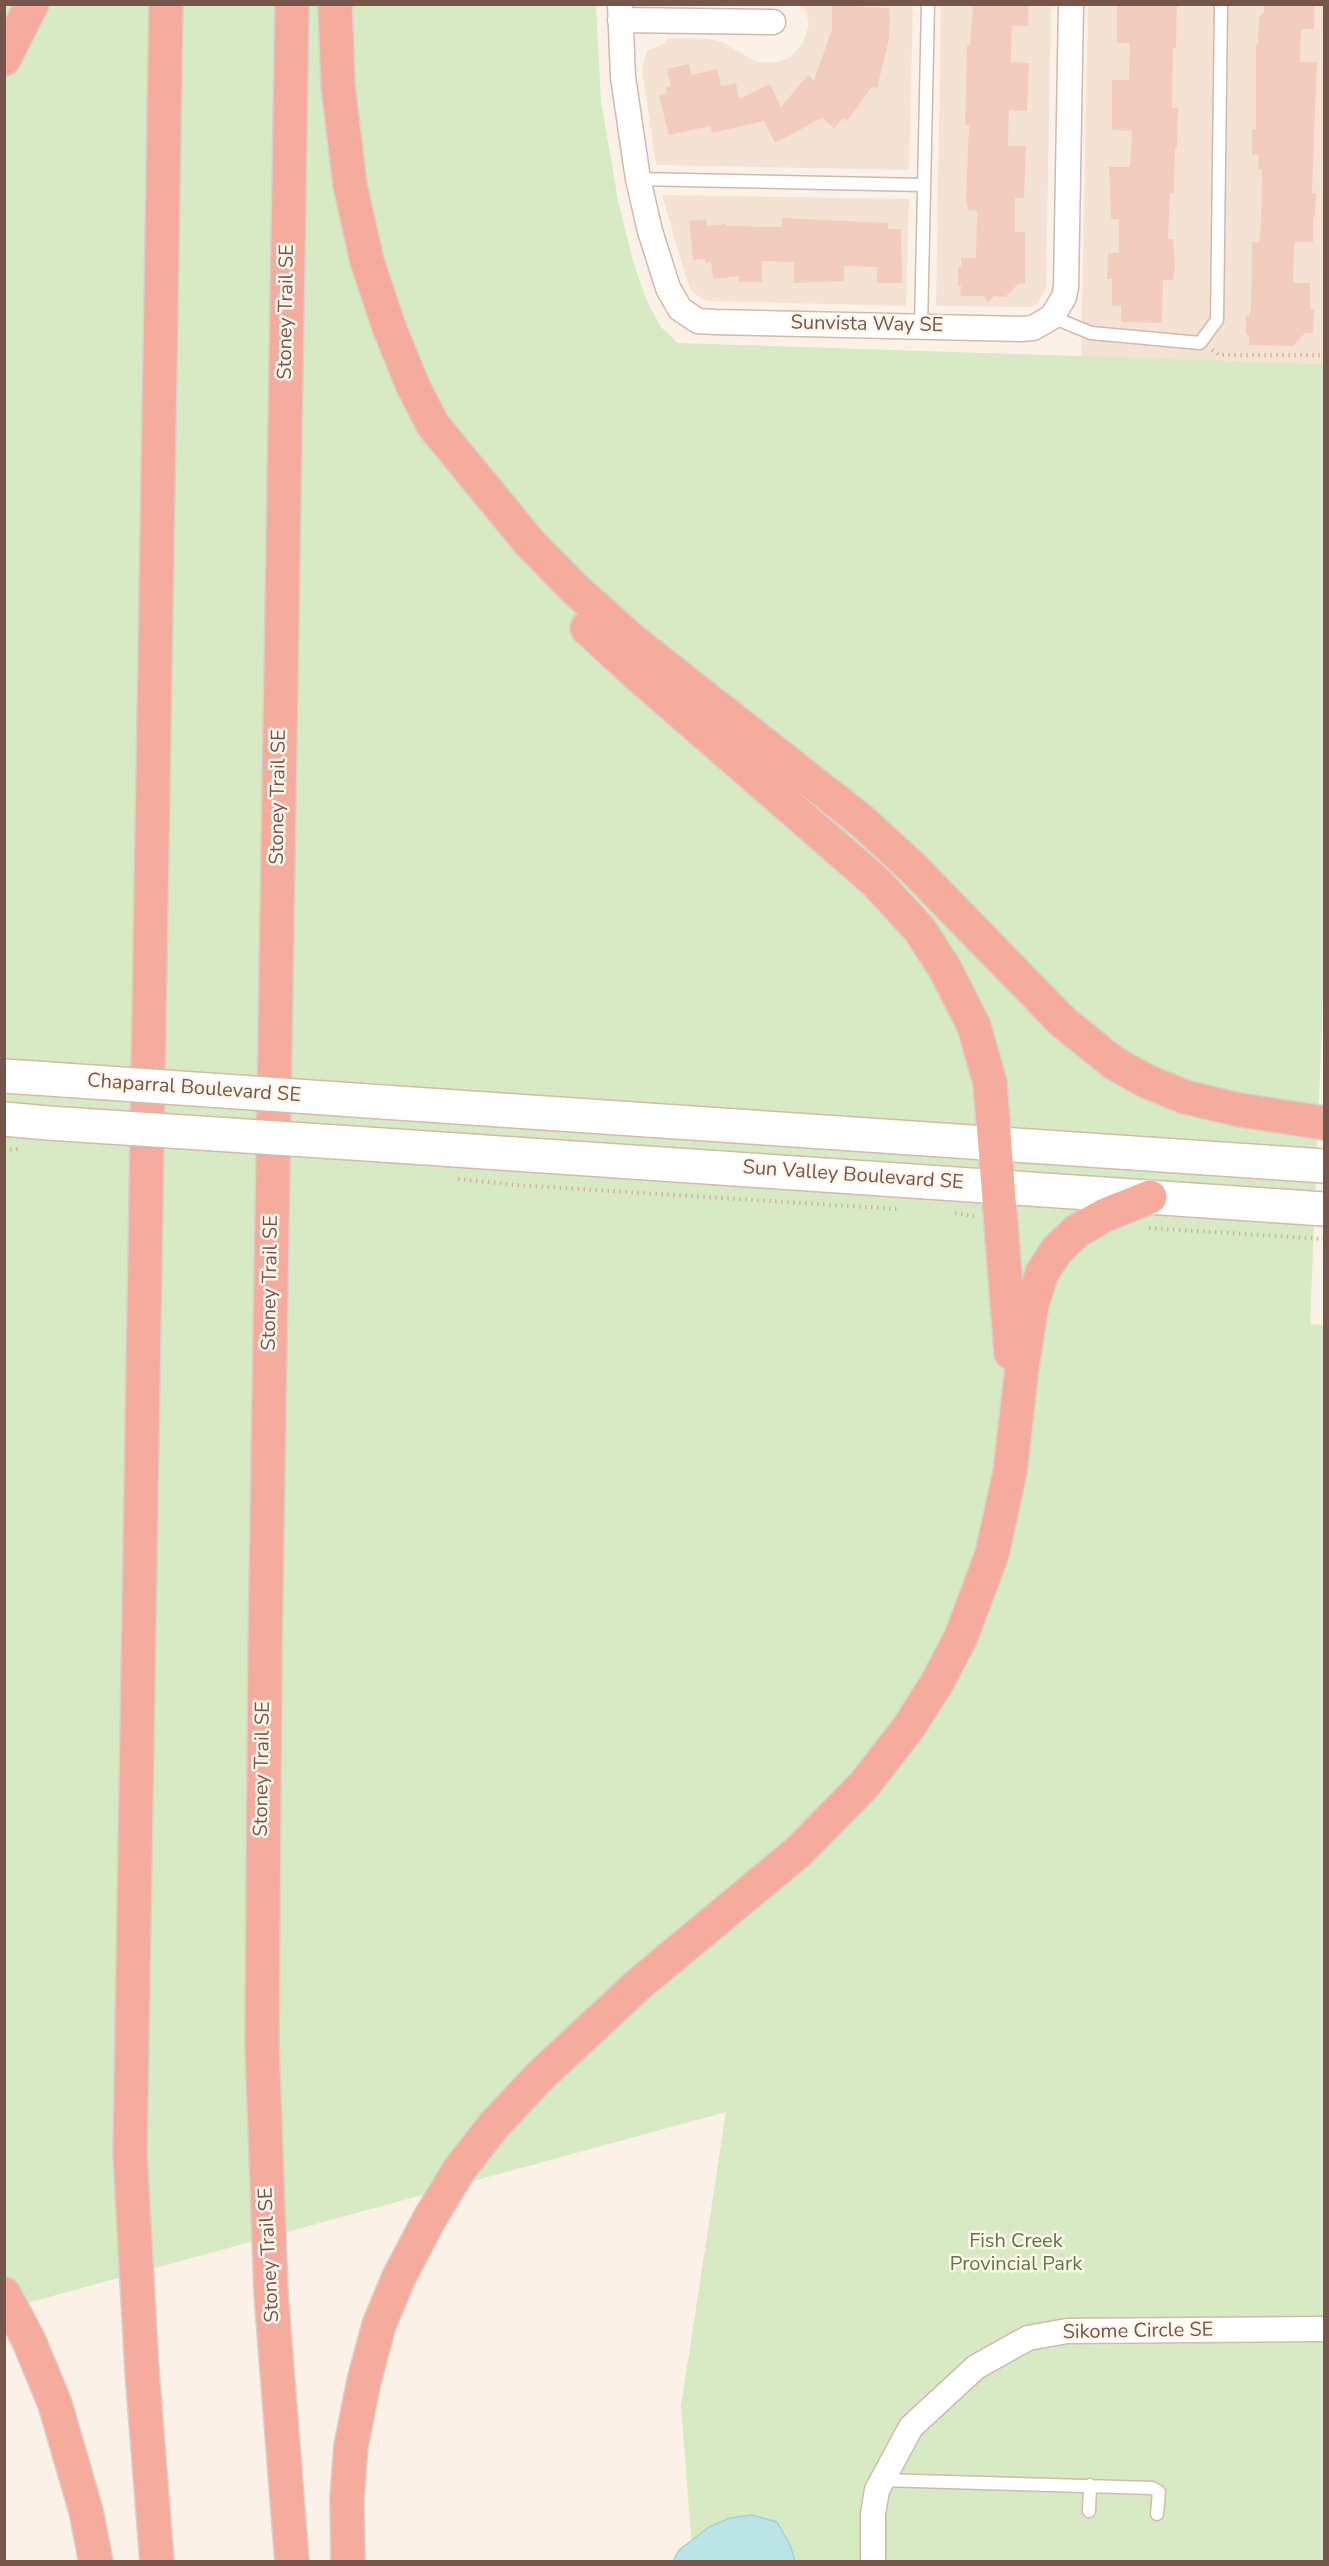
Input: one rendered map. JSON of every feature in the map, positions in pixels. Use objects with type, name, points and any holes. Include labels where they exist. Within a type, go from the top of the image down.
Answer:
[{"type":"highway","points":[[4,59],[32,4]]},
{"type":"highway","points":[[157,2562],[142,2372],[130,2154],[166,4]]},
{"type":"highway","name":"Stoney Trail SE","points":[[291,2562],[271,2293],[262,1996],[265,1637],[292,4]]},
{"type":"highway","points":[[334,4],[340,112],[355,212],[367,261],[389,327],[413,386],[466,481],[503,535],[570,612],[638,675],[858,865],[920,930],[956,989],[981,1044],[990,1083],[1015,1426]]},
{"type":"highway","points":[[433,425],[529,542],[575,589],[633,641],[862,821],[913,868],[1038,997],[1085,1041],[1130,1072],[1185,1097],[1240,1110],[1324,1124]]},
{"type":"highway","points":[[348,2562],[347,2498],[351,2446],[364,2381],[379,2325],[399,2277],[430,2218],[459,2170],[487,2134],[540,2076],[639,1984],[798,1852],[864,1785],[900,1739],[945,1668],[978,1596],[1004,1509],[1032,1304],[1046,1265],[1063,1244],[1088,1224],[1150,1197]]},
{"type":"highway","points":[[4,2294],[29,2341],[55,2404],[86,2511],[96,2562]]},
{"type":"main road","name":"Chaparral Boulevard SE","points":[[4,1076],[996,1144]]},
{"type":"main road","name":"Sun Valley Boulevard SE","points":[[4,1119],[1324,1209]]},
{"type":"main road","points":[[996,1144],[1324,1166]]},
{"type":"street","points":[[1052,317],[1059,308],[1066,287],[1071,4]]},
{"type":"street","points":[[620,12],[773,22]]},
{"type":"street","name":"Sunvista Way SE","points":[[620,12],[622,77],[638,179],[650,231],[668,288],[680,309],[698,321],[921,327],[1027,329],[1044,323],[1052,317]]},
{"type":"street","name":"Sikome Circle SE","points":[[873,2562],[873,2514],[882,2480],[911,2427],[976,2367],[1028,2338],[1067,2331],[1324,2329]]},
{"type":"lane","points":[[921,327],[928,4]]},
{"type":"lane","points":[[1052,317],[1091,333],[1200,343],[1217,320],[1221,4]]},
{"type":"lane","points":[[638,179],[923,185]]},
{"type":"lane","points":[[882,2480],[1152,2488],[1159,2492],[1157,2514]]},
{"type":"lane","points":[[1089,2511],[1090,2485]]},
{"type":"path","points":[[1200,343],[1220,355],[1324,355]]},
{"type":"path","points":[[447,1177],[516,1185],[907,1210]]},
{"type":"path","points":[[948,1212],[982,1216]]},
{"type":"path","points":[[1139,1227],[1324,1239]]},
{"type":"shaded area","points":[[804,5],[913,5],[909,170],[656,165],[642,68],[647,51],[665,43],[667,38],[708,39],[722,42],[756,62],[778,62],[791,57],[803,43],[809,24]]},
{"type":"shaded area","points":[[941,5],[1051,5],[1046,288],[1038,303],[1029,307],[936,306]]},
{"type":"shaded area","points":[[1088,5],[1324,5],[1324,364],[1081,357]]},
{"type":"shaded area","points":[[662,195],[909,199],[906,306],[709,301],[700,298],[691,290],[685,274]]},
{"type":"green space","name":"Fish Creek Provincial Park","points":[[5,5],[596,5],[601,101],[618,200],[633,261],[646,299],[661,327],[678,343],[1324,364],[1323,999],[1310,1324],[1324,1325],[1324,2561],[693,2561],[681,2406],[726,2112],[5,2309]]},
{"type":"water","points":[[752,2515],[777,2522],[790,2545],[795,2561],[673,2561],[679,2550],[709,2527],[730,2518]]},
{"type":"building","points":[[973,4],[1029,4],[1028,26],[1012,26],[1011,62],[1029,63],[1027,111],[1009,110],[1008,146],[1026,146],[1024,198],[1015,198],[1015,231],[1025,233],[1025,284],[1018,284],[1005,297],[994,296],[988,303],[984,296],[960,296],[961,286],[958,286],[958,267],[961,267],[961,258],[976,258],[977,211],[968,210],[966,197],[969,125],[965,125],[967,45],[970,45]]},
{"type":"building","points":[[1117,4],[1177,4],[1176,48],[1173,48],[1172,108],[1178,108],[1177,148],[1175,148],[1174,193],[1170,193],[1168,239],[1173,239],[1175,267],[1173,280],[1163,280],[1162,323],[1121,322],[1121,306],[1112,306],[1112,279],[1107,279],[1108,253],[1119,253],[1119,219],[1111,219],[1109,167],[1130,167],[1132,131],[1112,130],[1112,80],[1128,80],[1129,78],[1130,43],[1117,43]]},
{"type":"building","points":[[1265,4],[1315,4],[1314,29],[1301,29],[1300,62],[1317,62],[1312,193],[1316,193],[1315,217],[1313,217],[1313,242],[1296,242],[1294,247],[1293,283],[1310,283],[1310,309],[1314,309],[1313,333],[1305,333],[1293,346],[1249,345],[1249,335],[1246,335],[1246,316],[1249,316],[1251,308],[1252,242],[1259,242],[1261,223],[1262,170],[1258,169],[1259,155],[1252,155],[1252,129],[1256,129],[1256,44],[1258,44],[1259,18],[1264,12]]},
{"type":"building","points":[[832,5],[889,8],[889,39],[877,88],[872,87],[847,121],[843,118],[834,128],[822,118],[775,143],[764,121],[712,133],[710,126],[669,135],[659,96],[667,94],[665,87],[671,86],[667,69],[689,64],[691,75],[718,69],[721,86],[736,83],[739,99],[770,84],[781,107],[808,75],[814,80],[832,29]]},
{"type":"building","points":[[782,218],[888,223],[888,229],[901,229],[902,283],[877,283],[877,267],[844,266],[844,281],[794,283],[794,262],[762,261],[762,282],[739,282],[739,276],[713,279],[711,262],[706,263],[705,259],[693,260],[689,221],[706,219],[707,226],[726,224],[726,226],[782,227]]}]
